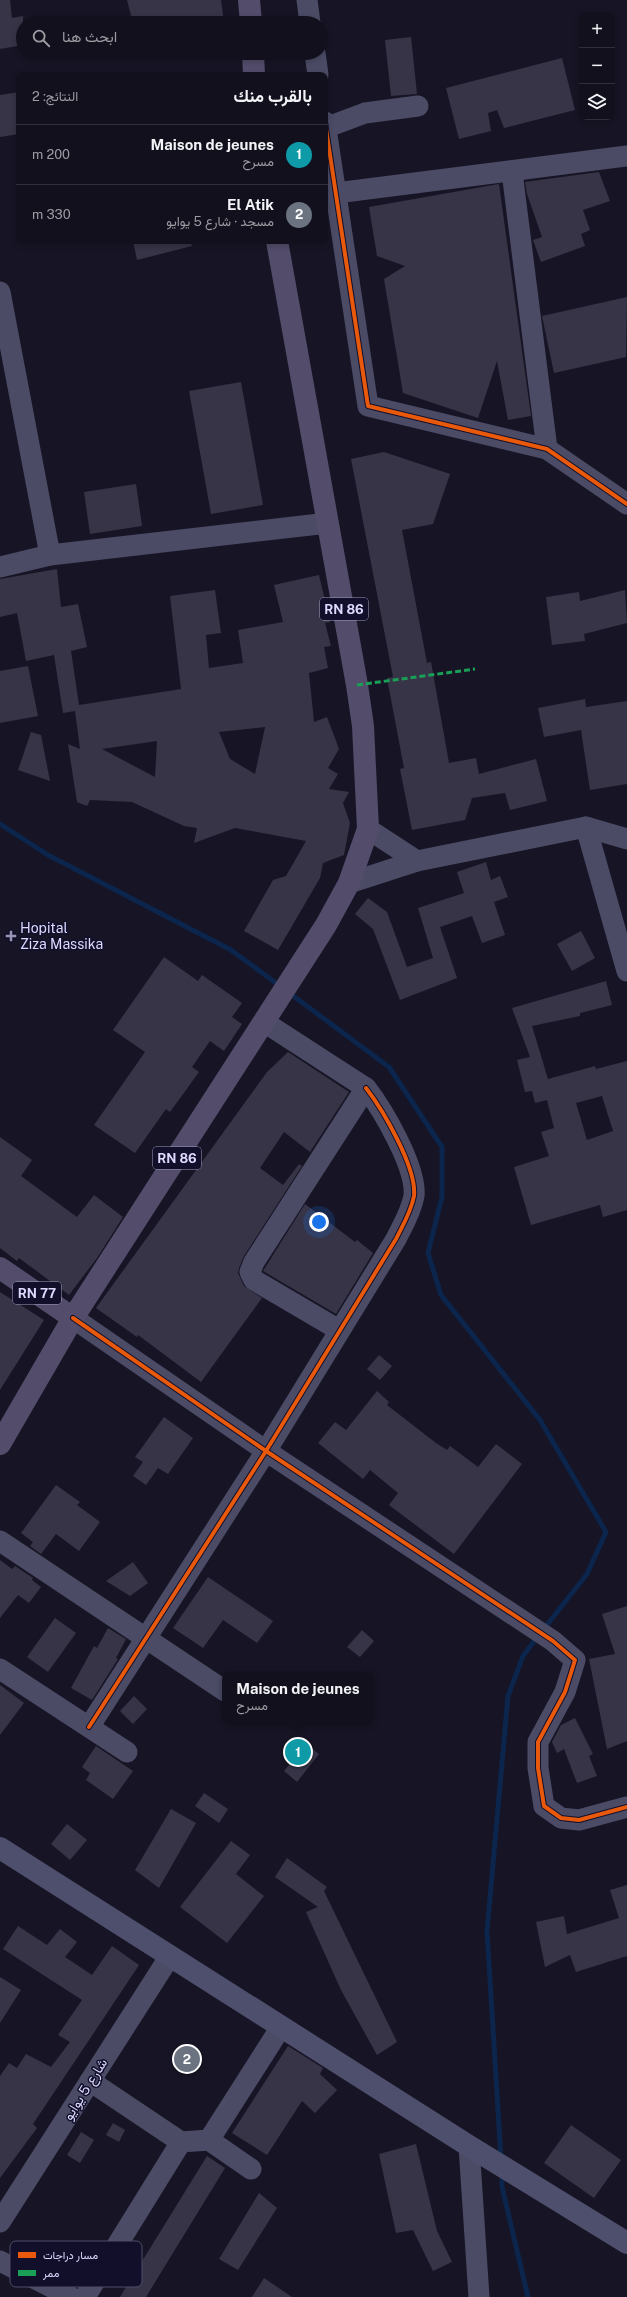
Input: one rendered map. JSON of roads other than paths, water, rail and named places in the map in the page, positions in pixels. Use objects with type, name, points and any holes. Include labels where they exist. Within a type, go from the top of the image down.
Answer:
[{"type":"main road","points":[[249,0],[250,16]]},
{"type":"main road","points":[[253,60],[254,72]]},
{"type":"main road","name":"RN 86","points":[[0,1444],[73,1318],[301,965],[349,883],[368,829],[364,726],[278,244]]},
{"type":"main road","name":"RN 77","points":[[0,1268],[73,1318]]},
{"type":"main road","points":[[0,1848],[469,2146],[627,2243]]},
{"type":"street","points":[[307,0],[309,16]]},
{"type":"street","points":[[316,60],[318,72]]},
{"type":"street","points":[[328,125],[365,113],[418,106]]},
{"type":"street","points":[[328,144],[368,406],[547,449],[627,504]]},
{"type":"street","points":[[336,193],[512,172],[627,156]]},
{"type":"street","points":[[512,172],[547,449]]},
{"type":"street","points":[[0,292],[50,555]]},
{"type":"street","points":[[0,567],[50,555],[328,523]]},
{"type":"street","points":[[349,883],[417,861],[586,827],[627,839]]},
{"type":"street","points":[[586,827],[627,971]]},
{"type":"street","points":[[368,829],[417,861]]},
{"type":"street","points":[[89,1727],[145,1637],[266,1451],[396,1239],[409,1215],[414,1195],[411,1172],[382,1108],[366,1088],[264,1022]]},
{"type":"street","points":[[339,1330],[254,1280],[250,1272],[254,1262],[366,1088]]},
{"type":"street","points":[[73,1318],[266,1451],[553,1641],[575,1660],[564,1692],[538,1742],[538,1768],[544,1806],[561,1818],[579,1820],[627,1806]]},
{"type":"street","points":[[0,1541],[222,1689]]},
{"type":"street","points":[[0,1669],[127,1752]]},
{"type":"street","name":"شارع 5 يوايو","points":[[0,2222],[170,1956]]},
{"type":"street","points":[[209,2140],[281,2026]]},
{"type":"street","points":[[90,2081],[181,2142],[209,2140],[251,2169]]},
{"type":"street","points":[[120,2241],[181,2142]]},
{"type":"street","points":[[469,2146],[479,2297]]},
{"type":"street","points":[[0,2262],[10,2267]]},
{"type":"street","points":[[51,2287],[71,2297]]},
{"type":"street","points":[[85,2297],[91,2287]]},
{"type":"waterway","points":[[0,824],[48,855],[231,950],[280,986]]},
{"type":"waterway","points":[[288,992],[389,1067],[442,1147],[442,1197],[428,1253],[441,1295],[540,1420],[606,1532],[587,1574],[543,1630]]},
{"type":"waterway","points":[[501,2159],[487,1931],[508,1696],[523,1656],[538,1636]]},
{"type":"waterway","points":[[502,2173],[502,2187],[528,2297]]},
{"type":"place","name":"Hopital Ziza Massika","points":[[11,936]]},
{"type":"place","name":"Maison de jeunes","points":[[298,1752]]},
{"type":"place","name":"El Atik","points":[[187,2059]]}]
